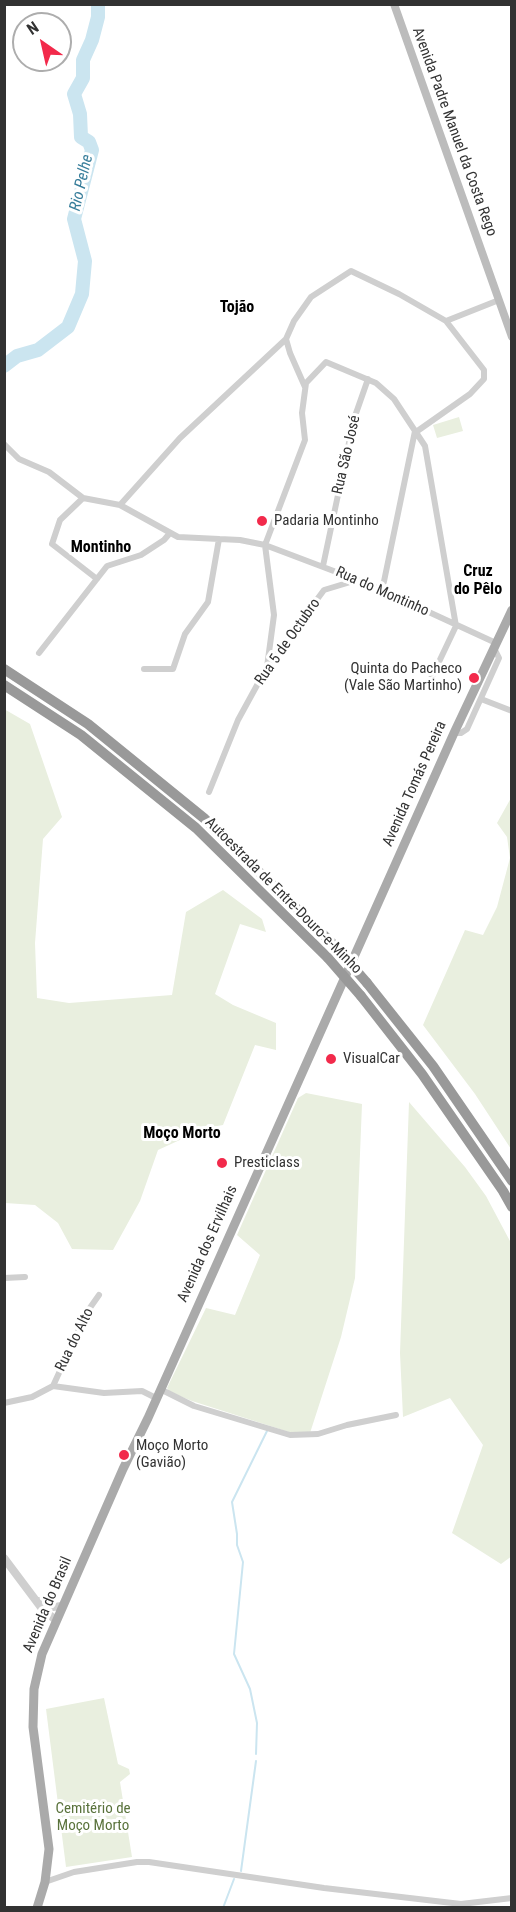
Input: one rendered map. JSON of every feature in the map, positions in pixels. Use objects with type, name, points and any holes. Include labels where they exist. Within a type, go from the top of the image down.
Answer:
[{"type":"highway","name":"Autoestrada de Entre-Douro-e-Minho","points":[[4,669],[88,724],[205,819],[334,945],[433,1066],[512,1182]]},
{"type":"highway","name":"Autoestrada de Entre-Douro-e-Minho","points":[[4,685],[81,735],[196,828],[328,958],[422,1074],[512,1207]]},
{"type":"main road","name":"Avenida Padre Manuel da Costa Rego","points":[[394,4],[512,337]]},
{"type":"main road","name":"Avenida Tomás Pereira","points":[[348,971],[454,733],[512,610]]},
{"type":"main road","name":"Avenida dos Ervilhais","points":[[158,1393],[348,971]]},
{"type":"main road","name":"Avenida do Brasil","points":[[37,1908],[45,1882],[49,1849],[48,1827],[34,1737],[33,1703],[37,1671],[62,1606],[158,1393]]},
{"type":"street","points":[[120,505],[180,438],[286,339],[294,321],[311,297],[351,271],[399,294],[446,321],[484,370],[484,379],[470,394],[416,431],[382,591]]},
{"type":"street","points":[[446,321],[499,300]]},
{"type":"street","points":[[286,339],[305,388]]},
{"type":"street","points":[[267,667],[274,615],[266,545],[305,440],[302,413],[306,383],[326,363],[376,383],[394,399],[425,446],[456,626],[429,685]]},
{"type":"street","name":"Rua São José","points":[[323,566],[354,419],[368,379]]},
{"type":"street","points":[[4,444],[19,459],[50,472],[83,498],[60,520],[52,544],[97,579]]},
{"type":"street","name":"Rua do Montinho","points":[[83,498],[120,505],[178,537],[240,540],[266,545],[382,591],[495,646]]},
{"type":"street","points":[[39,653],[107,566],[141,555],[164,540],[170,533]]},
{"type":"street","points":[[144,669],[173,669],[185,634],[208,602],[219,539]]},
{"type":"street","name":"Rua 5 de Octubro","points":[[208,792],[238,720],[267,667],[324,590],[357,580]]},
{"type":"street","points":[[454,733],[461,733],[467,729],[499,658],[495,646]]},
{"type":"street","points":[[481,699],[512,711]]},
{"type":"street","points":[[4,1278],[25,1277]]},
{"type":"street","name":"Rua do Alto","points":[[53,1386],[87,1312],[99,1295]]},
{"type":"street","points":[[4,1403],[32,1397],[53,1386],[104,1393],[142,1391],[158,1393],[290,1435],[304,1436],[396,1415]]},
{"type":"street","points":[[6,1562],[44,1610],[56,1620]]},
{"type":"street","points":[[37,1600],[53,1607],[62,1606]]},
{"type":"street","points":[[45,1882],[75,1872],[149,1862],[324,1888],[461,1904],[512,1898]]},
{"type":"green space","points":[[459,417],[463,431],[437,438],[433,425]]},
{"type":"green space","points":[[4,709],[30,724],[62,817],[43,839],[35,943],[37,998],[69,1003],[172,995],[186,912],[223,890],[262,919],[266,932],[240,924],[215,994],[233,1005],[276,1023],[276,1050],[255,1045],[223,1125],[206,1128],[158,1150],[140,1201],[113,1250],[72,1249],[58,1223],[35,1205],[5,1203]]},
{"type":"green space","points":[[511,798],[511,1149],[475,1094],[423,1025],[465,930],[483,935],[497,907],[510,858],[507,837],[497,823]]},
{"type":"green space","points":[[306,1093],[362,1104],[355,1278],[341,1337],[310,1433],[292,1433],[192,1401],[170,1392],[167,1388],[206,1308],[235,1315],[260,1255],[237,1235],[298,1098]]},
{"type":"green space","points":[[409,1102],[465,1167],[486,1196],[511,1243],[512,1556],[501,1564],[452,1533],[483,1445],[450,1398],[403,1417],[400,1353]]},
{"type":"green space","name":"Cemitério de Moço Morto","points":[[104,1698],[118,1764],[129,1769],[130,1774],[120,1782],[132,1857],[66,1867],[46,1709]]},
{"type":"waterway","name":"Rio Pelhe","points":[[4,366],[17,356],[38,350],[68,327],[82,294],[85,261],[74,219],[92,150],[89,142],[81,137],[80,114],[74,94],[83,78],[83,60],[92,40],[98,17],[98,4]]},
{"type":"waterway","points":[[256,1754],[257,1723],[250,1689],[234,1654],[243,1562],[237,1545],[232,1502],[267,1431]]},
{"type":"waterway","points":[[241,1871],[256,1761]]},
{"type":"waterway","points":[[223,1908],[234,1879]]},
{"type":"place","name":"Padaria Montinho","points":[[262,521]]},
{"type":"place","name":"Quinta do Pacheco (Vale São Martinho)","points":[[474,678]]},
{"type":"place","name":"VisualCar","points":[[331,1059]]},
{"type":"place","name":"Presticlass","points":[[222,1163]]},
{"type":"place","name":"Moço Morto (Gavião)","points":[[124,1455]]},
{"type":"district","name":"Tojão","points":[[237,308]]},
{"type":"district","name":"Montinho","points":[[101,548]]},
{"type":"district","name":"Cruz do Pêlo","points":[[478,581]]},
{"type":"district","name":"Moço Morto","points":[[182,1134]]}]
